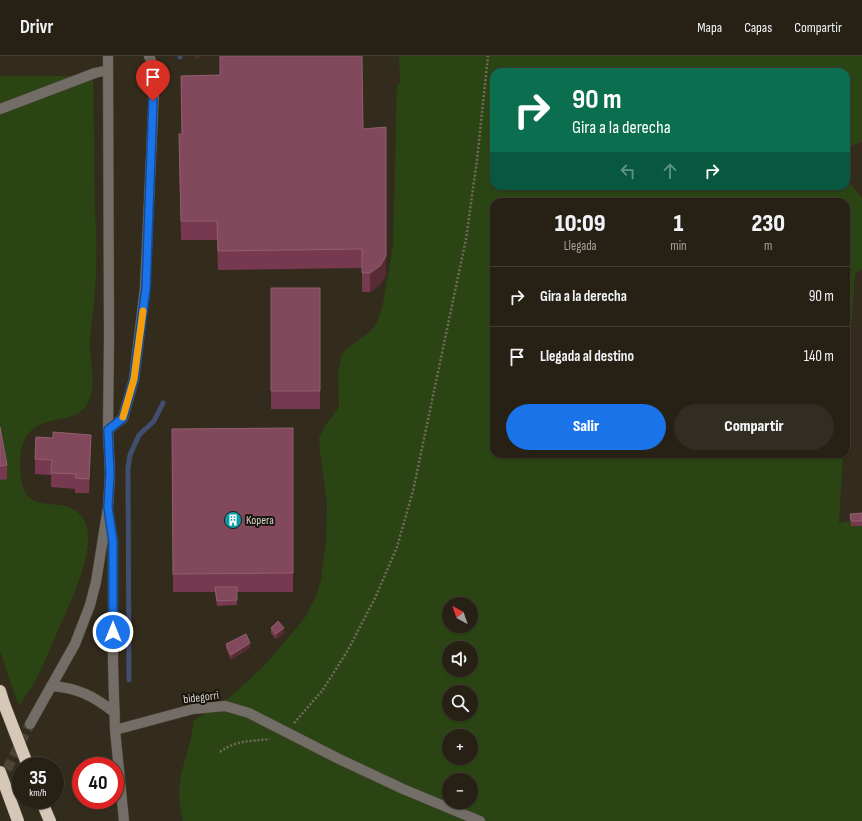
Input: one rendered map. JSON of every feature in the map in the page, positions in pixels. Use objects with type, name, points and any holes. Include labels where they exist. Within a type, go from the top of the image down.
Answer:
[{"type":"highway","points":[[0,690],[25,757]]},
{"type":"highway","points":[[0,772],[18,821]]},
{"type":"highway","points":[[45,809],[50,821]]},
{"type":"street","points":[[30,724],[74,644],[90,605],[96,582],[108,507],[110,474],[108,430],[108,56]]},
{"type":"street","points":[[108,430],[123,418],[134,379],[146,288],[155,70],[149,56]]},
{"type":"street","points":[[0,109],[95,72],[108,70]]},
{"type":"street","points":[[108,507],[113,542],[113,663],[115,730],[124,821]]},
{"type":"street","points":[[52,686],[64,687],[83,692],[99,700],[115,713]]},
{"type":"street","name":"bidegorri","points":[[115,730],[193,709],[225,706],[249,714],[287,731],[339,759],[403,789],[480,821]]},
{"type":"path","points":[[220,752],[237,742],[276,738],[287,731],[322,691],[348,650],[376,596],[397,547],[413,491],[466,239],[477,160],[488,56]]},
{"type":"green space","points":[[399,56],[862,56],[862,142],[850,146],[850,68],[490,68],[490,190],[850,190],[850,184],[862,198],[862,269],[855,274],[850,341],[850,198],[490,198],[490,458],[843,458],[839,523],[862,519],[862,821],[183,821],[179,802],[180,783],[191,740],[193,721],[226,700],[267,663],[304,619],[316,597],[321,580],[326,541],[327,503],[319,438],[325,426],[339,407],[338,373],[341,357],[346,349],[374,327],[378,320],[382,308],[393,246],[397,85],[400,82]]},
{"type":"green space","points":[[0,76],[93,76],[96,274],[90,340],[92,391],[84,409],[75,415],[41,424],[31,431],[24,442],[20,462],[24,491],[30,498],[38,502],[66,506],[75,510],[86,523],[88,545],[79,580],[48,654],[31,688],[19,706],[0,651]]},
{"type":"building","points":[[220,56],[362,56],[363,129],[386,127],[386,256],[380,266],[370,273],[362,273],[362,249],[218,251],[217,221],[181,221],[179,134],[182,134],[181,76],[220,75]]},
{"type":"building","points":[[271,288],[320,288],[320,391],[271,391]]},
{"type":"building","points":[[0,427],[7,465],[0,466]]},
{"type":"building","name":"Kopera","points":[[293,428],[293,573],[173,574],[172,429]]},
{"type":"building","points":[[53,432],[91,435],[89,479],[75,478],[76,474],[51,473],[52,460],[35,459],[36,437],[53,438]]},
{"type":"building","points":[[862,513],[862,521],[851,521],[850,514]]},
{"type":"building","points":[[215,587],[237,587],[237,600],[217,601]]},
{"type":"building","points":[[278,621],[284,628],[276,634],[271,628]]},
{"type":"building","points":[[246,634],[250,643],[231,655],[226,644]]},
{"type":"waterway","points":[[129,680],[128,468],[130,455],[139,435],[154,421],[163,403]]},
{"type":"tunnel","points":[[0,783],[30,724]]},
{"type":"slow traffic","points":[[123,417],[134,379],[143,311]]},
{"type":"place","name":"Kopera","points":[[233,520]]},
{"type":"route","points":[[113,632],[113,542],[108,507],[110,474],[108,430],[123,418],[134,379],[146,288],[153,101]]}]
